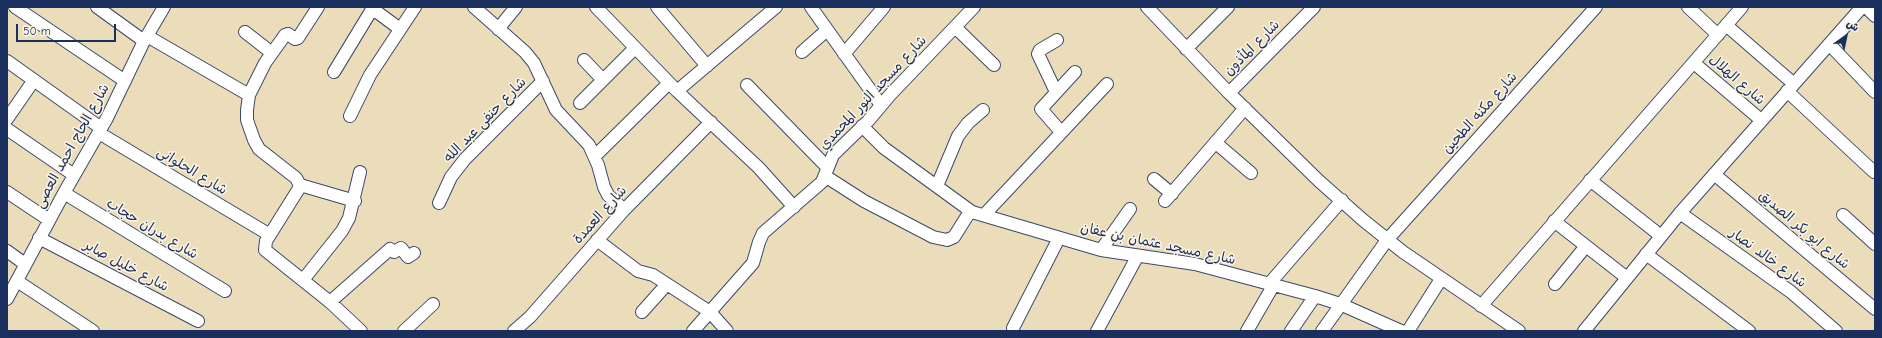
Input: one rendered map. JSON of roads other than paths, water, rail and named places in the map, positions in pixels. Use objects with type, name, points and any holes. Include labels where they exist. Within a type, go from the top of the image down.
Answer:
[{"type":"street","points":[[15,7],[125,81]]},
{"type":"street","points":[[97,7],[146,38],[249,95]]},
{"type":"street","name":"شارع الحاج احمد العصى","points":[[7,300],[64,192],[100,130],[146,38],[164,7]]},
{"type":"street","points":[[318,7],[298,38],[295,39],[287,34],[285,35],[272,52],[249,95],[246,110],[247,120],[254,140],[267,156],[296,178],[300,185],[354,201]]},
{"type":"street","points":[[350,116],[370,75],[415,7]]},
{"type":"street","points":[[474,7],[525,52],[539,71],[556,110],[589,145],[595,156],[604,187],[608,195],[624,210]]},
{"type":"street","points":[[498,28],[516,7]]},
{"type":"street","points":[[596,7],[673,87],[759,168],[794,206]]},
{"type":"street","points":[[657,7],[707,66]]},
{"type":"street","points":[[811,7],[880,106]]},
{"type":"street","points":[[844,54],[884,7]]},
{"type":"street","name":"شارع مسجد النور المحمدي","points":[[693,331],[753,263],[763,233],[822,182],[833,155],[974,7]]},
{"type":"street","points":[[1186,49],[1228,7]]},
{"type":"street","name":"شارع المأذون","points":[[1229,93],[1314,7]]},
{"type":"street","name":"شارع مكنه الطحين","points":[[1322,331],[1387,240],[1596,7]]},
{"type":"street","points":[[1688,7],[1718,35]]},
{"type":"street","points":[[1481,306],[1742,7]]},
{"type":"street","points":[[1584,331],[1680,212],[1862,7]]},
{"type":"street","points":[[1866,7],[1875,16]]},
{"type":"street","points":[[595,156],[673,87],[707,66],[770,9]]},
{"type":"street","points":[[1152,9],[1186,49],[1229,93],[1342,200],[1387,240],[1441,279],[1519,331]]},
{"type":"street","points":[[334,72],[371,11],[377,12],[400,29]]},
{"type":"street","points":[[1726,25],[1874,172]]},
{"type":"street","points":[[955,27],[994,65]]},
{"type":"street","points":[[802,52],[827,30]]},
{"type":"street","points":[[245,32],[272,52]]},
{"type":"street","points":[[1056,92],[1038,54],[1040,50],[1057,40]]},
{"type":"street","points":[[1829,44],[1875,92]]},
{"type":"street","points":[[580,103],[635,48]]},
{"type":"street","points":[[584,60],[603,80]]},
{"type":"street","name":"شارع الحلوانى","points":[[7,61],[100,130],[270,235]]},
{"type":"street","name":"شارع الهلال","points":[[1694,63],[1761,120]]},
{"type":"street","points":[[1061,132],[1041,109],[1075,72]]},
{"type":"street","points":[[7,119],[34,80]]},
{"type":"street","name":"شارع حنفى عبد الله","points":[[439,203],[451,177],[465,159],[543,81]]},
{"type":"street","points":[[984,215],[1107,84]]},
{"type":"street","points":[[747,85],[826,171],[864,201],[934,237],[947,240],[954,237],[972,212]]},
{"type":"street","points":[[1154,180],[1168,198],[1245,108]]},
{"type":"street","points":[[937,186],[958,136],[968,123],[983,110]]},
{"type":"street","name":"شارع العمدة","points":[[514,331],[530,317],[624,210],[711,122]]},
{"type":"street","name":"شارع مسجد عثمان بن عفان","points":[[862,126],[884,148],[972,212],[1101,250],[1137,257],[1195,264],[1315,296],[1340,304],[1383,327],[1401,331]]},
{"type":"street","points":[[7,129],[74,175]]},
{"type":"street","points":[[1216,143],[1251,173]]},
{"type":"street","points":[[304,280],[342,231],[349,218],[360,172]]},
{"type":"street","name":"شارع ابو بكر الصديق","points":[[1714,174],[1875,309]]},
{"type":"street","points":[[1590,180],[1661,236]]},
{"type":"street","points":[[300,185],[265,244],[267,252],[304,280],[361,331]]},
{"type":"street","points":[[7,192],[49,220]]},
{"type":"street","name":"شارع بدران حجاب","points":[[64,192],[225,291]]},
{"type":"street","points":[[1247,331],[1271,285],[1342,200]]},
{"type":"street","points":[[1101,250],[1130,209]]},
{"type":"street","name":"شارع خالد نصار","points":[[1680,212],[1791,292],[1836,331]]},
{"type":"street","points":[[1843,215],[1875,244]]},
{"type":"street","points":[[1554,222],[1627,278]]},
{"type":"street","name":"شارع خليل صابر","points":[[40,238],[198,321]]},
{"type":"street","points":[[1013,328],[1059,238]]},
{"type":"street","points":[[597,240],[638,271],[654,275],[710,312],[727,331]]},
{"type":"street","points":[[1555,284],[1586,246]]},
{"type":"street","points":[[330,302],[390,249],[394,252],[401,248],[408,257],[414,253]]},
{"type":"street","points":[[7,251],[25,264]]},
{"type":"street","points":[[1646,254],[1743,329]]},
{"type":"street","points":[[1097,331],[1137,257]]},
{"type":"street","points":[[1408,331],[1441,279]]},
{"type":"street","points":[[17,281],[93,331]]},
{"type":"street","points":[[642,312],[668,284]]},
{"type":"street","points":[[1291,331],[1315,296]]},
{"type":"street","points":[[404,331],[433,304]]}]
